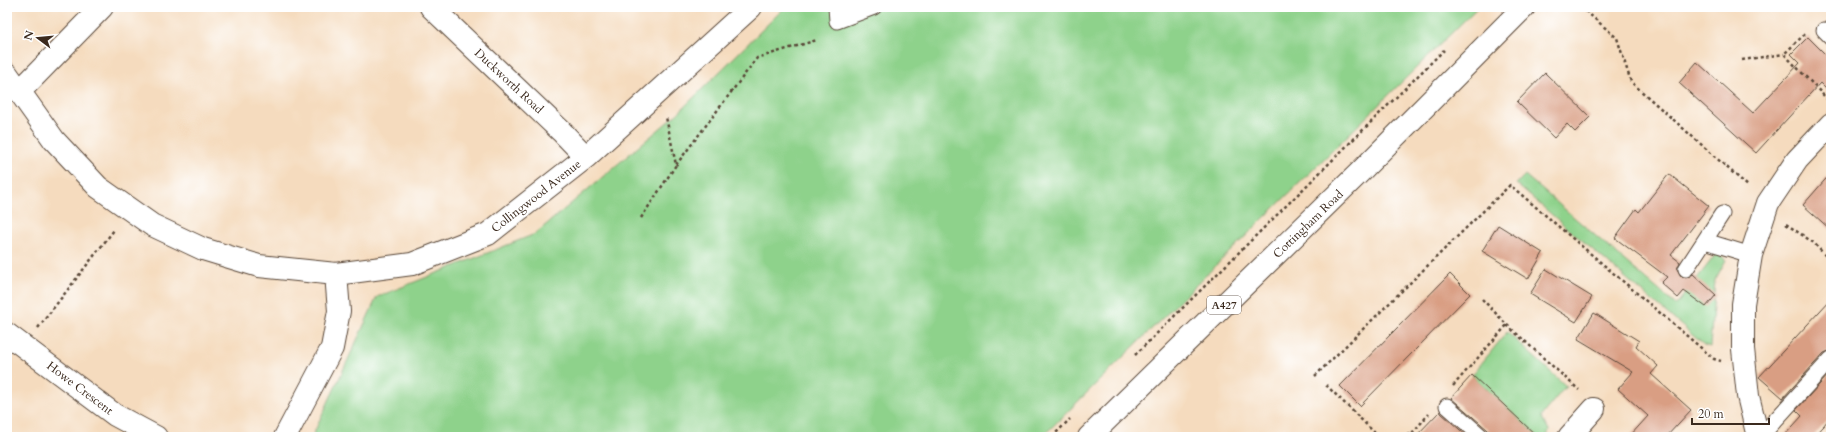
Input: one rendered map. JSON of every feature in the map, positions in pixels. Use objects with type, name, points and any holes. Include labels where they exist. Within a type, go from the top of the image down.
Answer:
[{"type":"main road","points":[[20,91],[102,7]]},
{"type":"main road","name":"Duckworth Road","points":[[430,7],[561,131],[586,157]]},
{"type":"main road","name":"Collingwood Avenue","points":[[7,74],[54,140],[98,187],[152,225],[203,249],[259,266],[336,274],[412,264],[488,234],[586,157],[751,7]]},
{"type":"main road","name":"Cottingham Road","points":[[1089,437],[1359,173],[1524,7]]},
{"type":"main road","points":[[1759,437],[1748,396],[1743,348],[1743,304],[1751,255],[1767,207],[1796,160],[1831,124]]},
{"type":"main road","points":[[285,437],[332,348],[340,311],[336,274]]},
{"type":"main road","name":"Howe Crescent","points":[[15,340],[115,415],[156,437]]},
{"type":"main road","points":[[1569,437],[1594,409]]},
{"type":"lane","points":[[836,7],[837,21],[874,7]]},
{"type":"lane","points":[[1686,269],[1722,214]]},
{"type":"lane","points":[[1705,241],[1751,255]]},
{"type":"lane","points":[[1759,437],[1831,359]]},
{"type":"lane","points":[[1447,406],[1482,437]]},
{"type":"path","points":[[1581,7],[1616,38],[1631,82],[1767,207],[1814,243],[1831,262]]},
{"type":"path","points":[[1742,60],[1784,54],[1822,32]]},
{"type":"path","points":[[641,218],[676,165],[757,58],[817,40]]},
{"type":"path","points":[[1131,359],[1448,46]]},
{"type":"path","points":[[1784,54],[1831,104]]},
{"type":"path","points":[[656,93],[664,106],[676,165]]},
{"type":"path","points":[[1315,376],[1510,185],[1714,359],[1745,365]]},
{"type":"path","points":[[15,340],[114,230]]},
{"type":"path","points":[[1482,299],[1507,325],[1596,405],[1594,409]]},
{"type":"path","points":[[1451,388],[1507,325]]},
{"type":"path","points":[[1326,385],[1379,437]]},
{"type":"path","points":[[1402,437],[1412,433],[1432,411]]},
{"type":"path","points":[[1052,437],[1075,415]]},
{"type":"path","points":[[1412,433],[1416,437]]},
{"type":"green space","points":[[785,7],[1478,7],[1042,437],[312,437],[377,297],[535,234],[677,114]]},
{"type":"green space","points":[[1525,175],[1676,305],[1717,253],[1726,260],[1715,280],[1710,347],[1704,345],[1516,184]]},
{"type":"green space","points":[[1507,332],[1566,386],[1541,416],[1549,430],[1547,437],[1538,437],[1472,375]]},
{"type":"building","points":[[1808,37],[1831,60],[1831,94],[1820,83],[1756,153],[1679,83],[1697,62],[1753,113],[1800,63],[1791,54]]},
{"type":"building","points":[[1545,73],[1590,117],[1575,132],[1567,124],[1554,138],[1517,102]]},
{"type":"building","points":[[1831,173],[1831,230],[1803,205]]},
{"type":"building","points":[[1669,174],[1709,206],[1671,255],[1680,262],[1677,269],[1681,276],[1686,278],[1693,274],[1716,295],[1706,307],[1684,291],[1678,298],[1661,283],[1667,277],[1615,238],[1636,209],[1639,212]]},
{"type":"building","points":[[1498,225],[1543,253],[1528,279],[1482,251]]},
{"type":"building","points":[[1546,269],[1592,297],[1576,322],[1530,294]]},
{"type":"building","points":[[1450,274],[1470,294],[1360,406],[1340,386]]},
{"type":"building","points":[[1831,299],[1831,350],[1824,353],[1783,398],[1759,377]]},
{"type":"building","points":[[1594,313],[1639,341],[1636,346],[1658,366],[1651,374],[1691,410],[1666,437],[1629,437],[1648,416],[1618,389],[1633,372],[1578,339]]},
{"type":"building","points":[[1831,372],[1831,417],[1813,437],[1783,437],[1802,416],[1796,410]]},
{"type":"building","points":[[1472,375],[1538,437],[1491,437],[1488,430],[1451,398]]},
{"type":"building","points":[[1440,411],[1441,413],[1468,437],[1415,437]]}]
